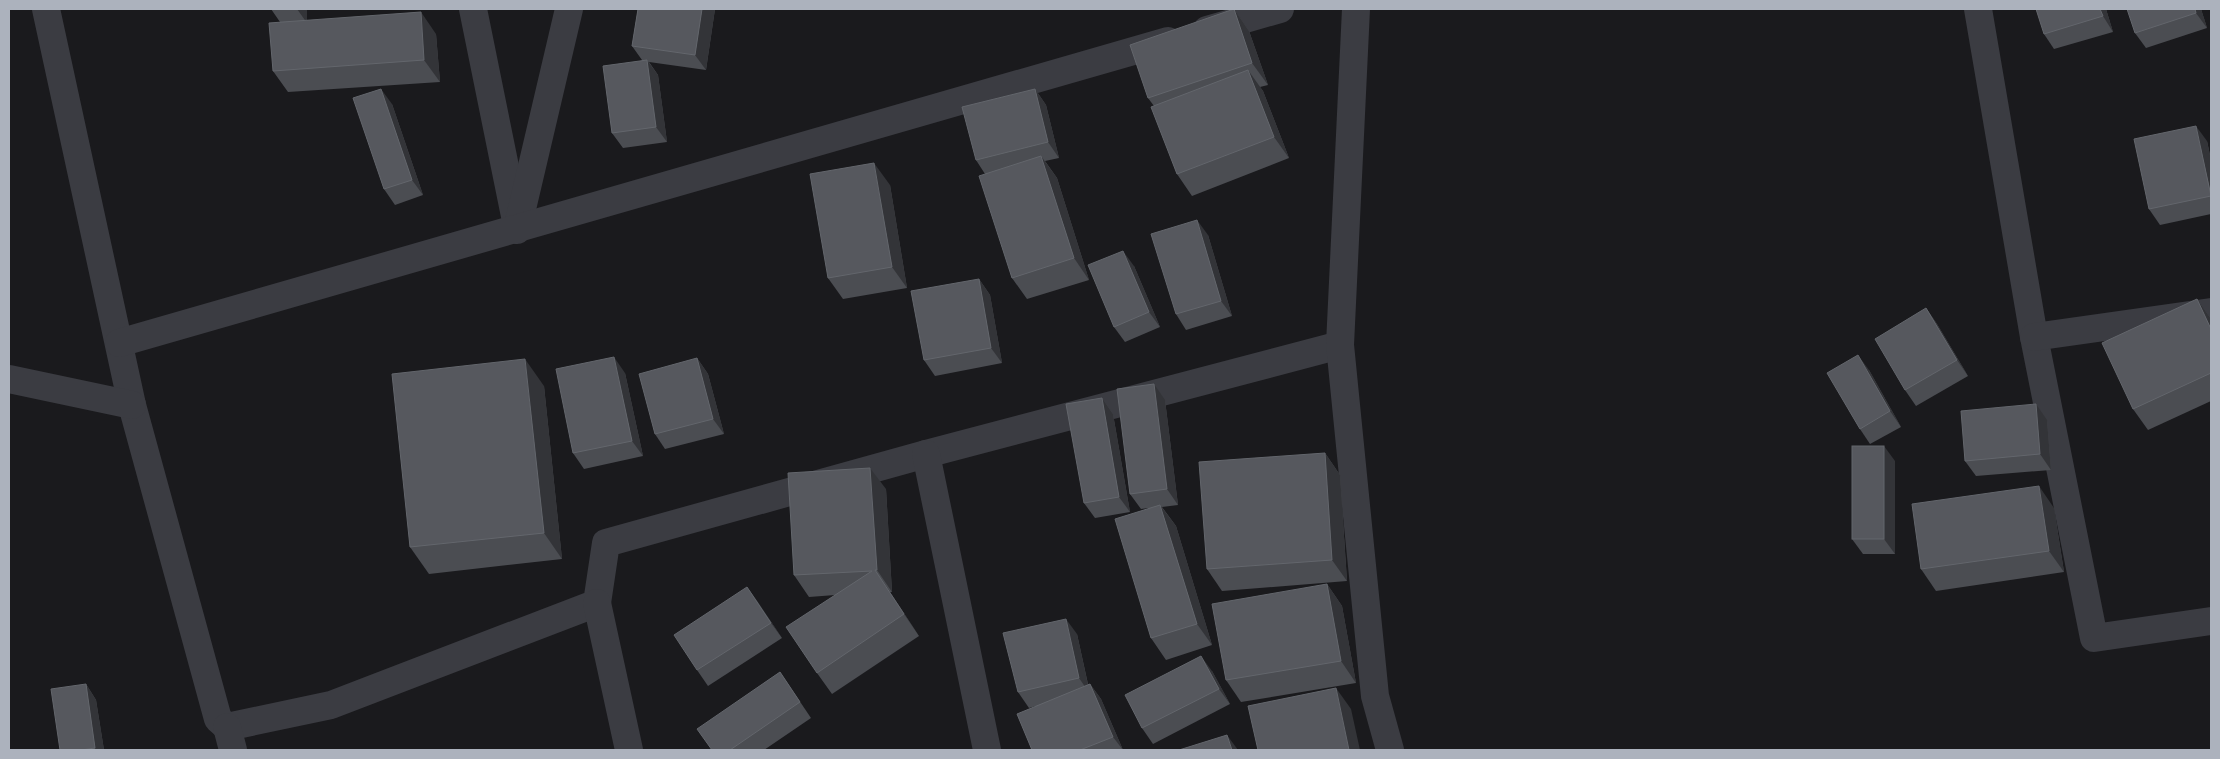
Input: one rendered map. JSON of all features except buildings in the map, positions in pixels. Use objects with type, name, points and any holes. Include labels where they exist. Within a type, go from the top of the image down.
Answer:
[{"type":"street","points":[[46,9],[132,404],[218,719],[230,738],[331,705],[597,603]]},
{"type":"street","points":[[473,9],[517,230]]},
{"type":"street","points":[[517,230],[569,9]]},
{"type":"street","points":[[119,343],[1280,9]]},
{"type":"street","points":[[1356,9],[1340,345],[1375,696],[1390,750]]},
{"type":"street","points":[[1978,9],[2034,337],[2094,638],[2211,621]]},
{"type":"street","points":[[2034,337],[2211,312]]},
{"type":"street","points":[[629,750],[597,603],[606,543],[926,454],[1340,345]]},
{"type":"street","points":[[9,379],[132,404]]},
{"type":"street","points":[[926,454],[987,750]]}]
